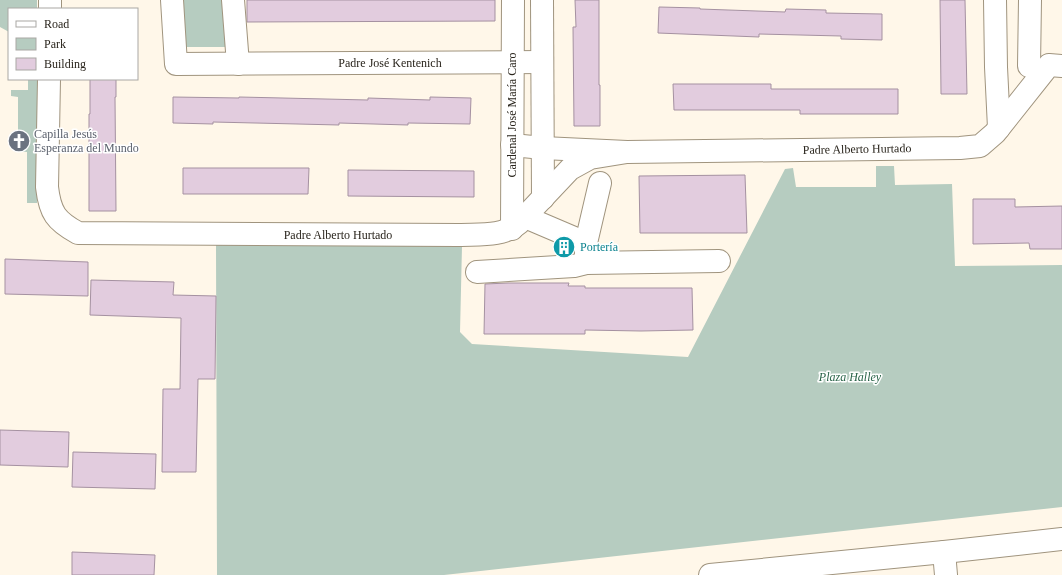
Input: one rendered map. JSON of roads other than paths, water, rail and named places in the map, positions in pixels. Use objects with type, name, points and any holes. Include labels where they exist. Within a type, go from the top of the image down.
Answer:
[{"type":"street","name":"Padre José Kentenich","points":[[172,0],[176,64],[542,62]]},
{"type":"street","points":[[233,0],[238,64]]},
{"type":"street","name":"Cardenal José María Caro","points":[[513,0],[512,145],[518,223]]},
{"type":"street","points":[[542,0],[542,198]]},
{"type":"street","points":[[995,0],[999,128]]},
{"type":"street","points":[[996,66],[1047,66],[1030,0]]},
{"type":"street","name":"Padre Alberto Hurtado","points":[[512,145],[627,152],[960,148],[980,146],[999,128],[1047,66]]},
{"type":"street","name":"Padre Alberto Hurtado","points":[[49,80],[47,187],[49,201],[56,216],[64,225],[78,233],[459,235],[500,233],[518,223],[570,169],[590,158],[627,152]]},
{"type":"street","points":[[477,272],[574,266],[586,253],[600,183]]},
{"type":"street","points":[[518,223],[586,253],[719,261]]},
{"type":"street","points":[[710,575],[801,571],[944,552],[1062,539]]},
{"type":"street","points":[[944,552],[946,575]]},
{"type":"place","name":"Capilla Jesús Esperanza del Mundo","points":[[19,141]]},
{"type":"place","name":"Portería","points":[[564,247]]},
{"type":"park label","name":"Plaza Halley","points":[[850,377]]}]
